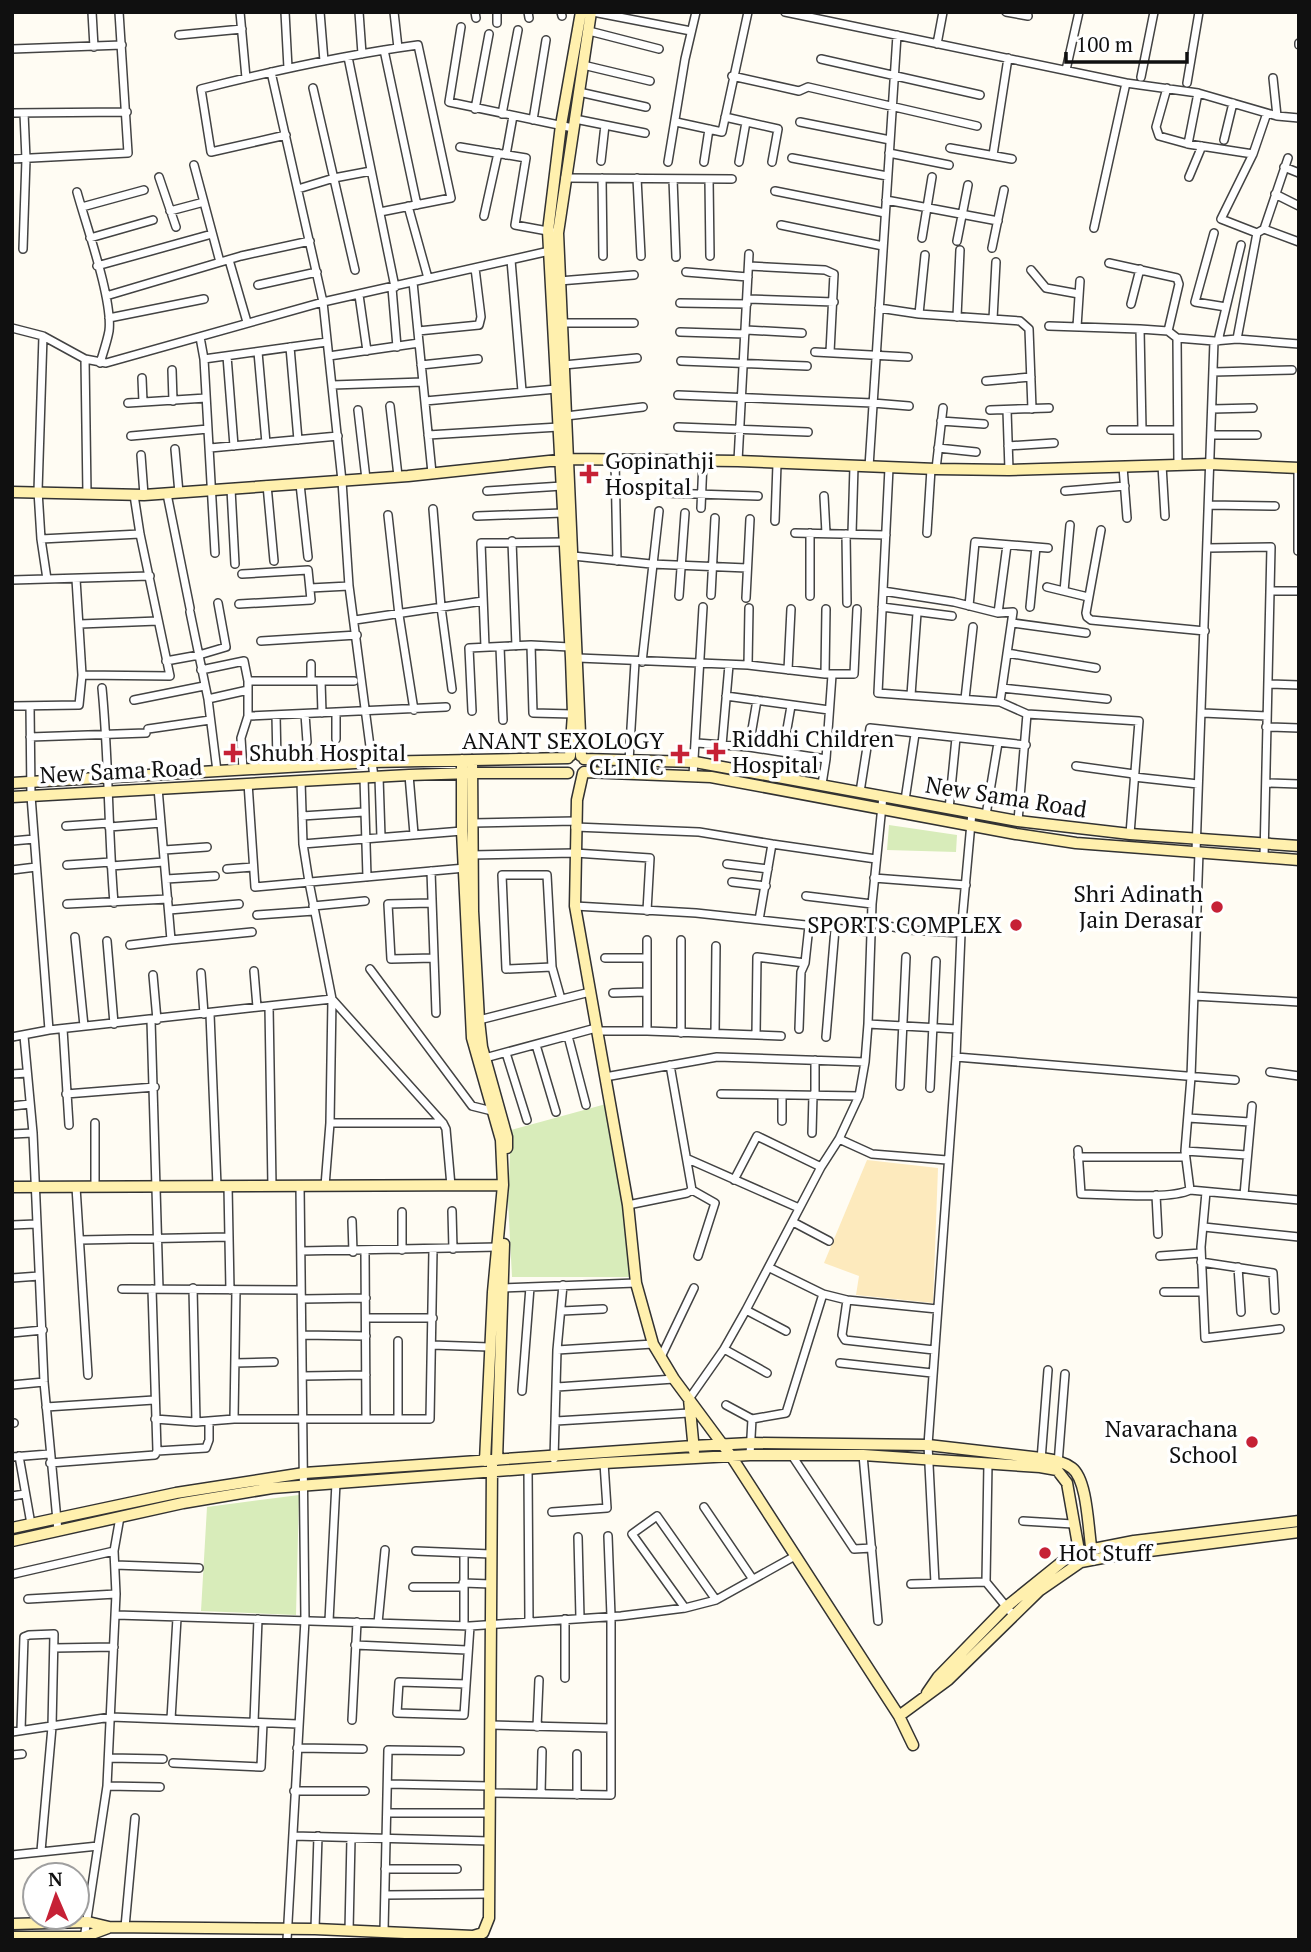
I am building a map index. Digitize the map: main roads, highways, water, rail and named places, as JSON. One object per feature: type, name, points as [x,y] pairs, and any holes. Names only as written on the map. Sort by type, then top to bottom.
[{"type":"place","name":"Gopinathji Hospital","points":[[589,474]]},
{"type":"place","name":"Riddhi Children Hospital","points":[[716,752]]},
{"type":"place","name":"Shubh Hospital","points":[[233,753]]},
{"type":"place","name":"ANANT SEXOLOGY CLINIC","points":[[680,754]]},
{"type":"place","name":"Shri Adinath Jain Derasar","points":[[1217,907]]},
{"type":"place","name":"SPORTS COMPLEX","points":[[1016,925]]},
{"type":"place","name":"Navarachana School","points":[[1252,1442]]},
{"type":"place","name":"Hot Stuff","points":[[1045,1553]]}]
